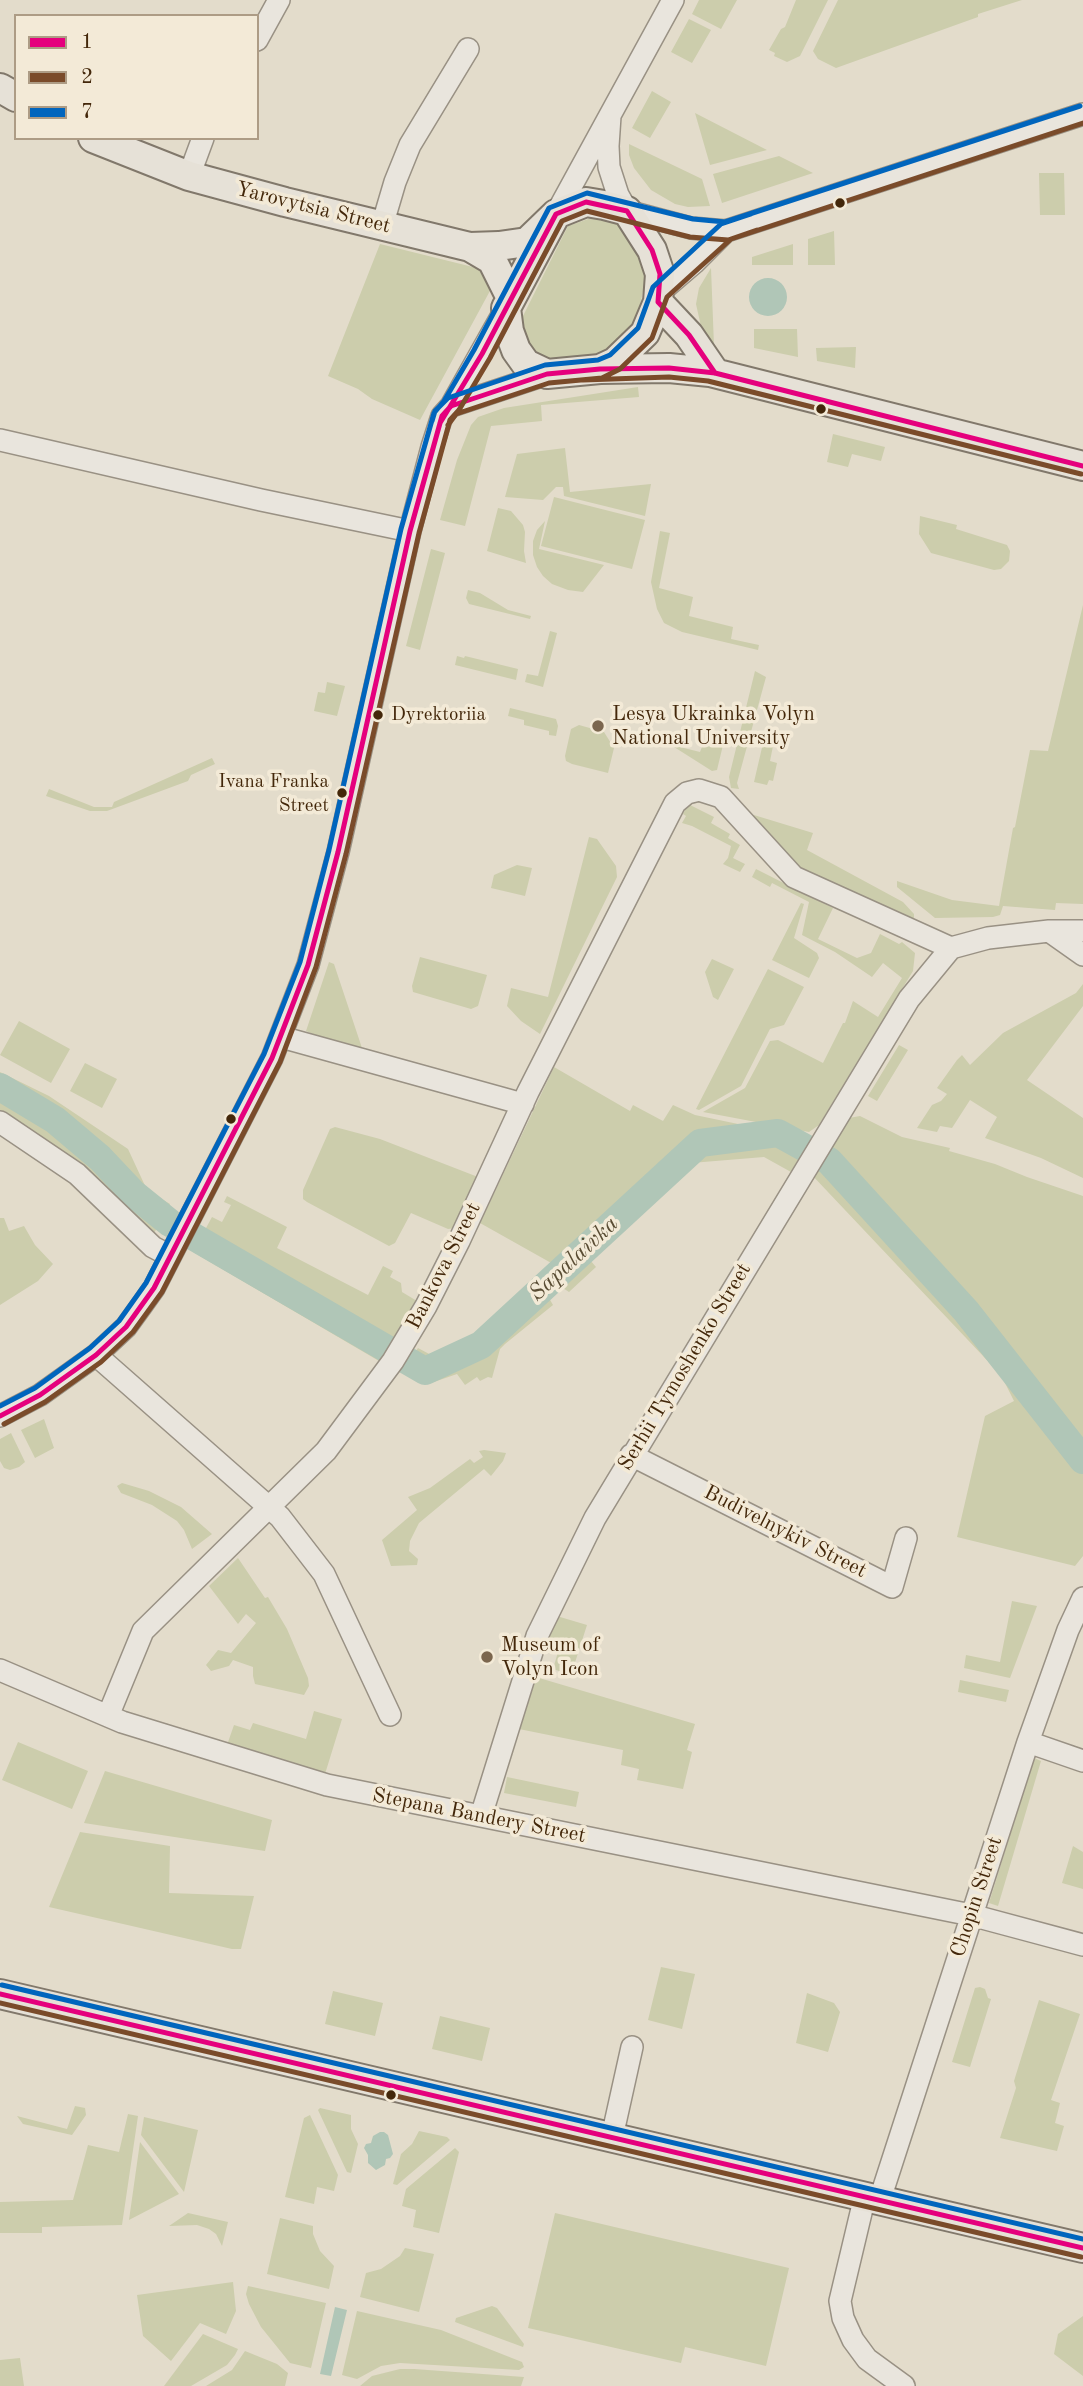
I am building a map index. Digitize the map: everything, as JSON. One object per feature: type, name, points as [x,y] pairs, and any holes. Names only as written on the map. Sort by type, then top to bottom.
[{"type":"main road","name":"Yarovytsia Street","points":[[98,140],[189,176],[470,247],[492,260],[509,303]]},
{"type":"main road","points":[[470,247],[527,242],[556,214],[586,202],[627,211],[652,250],[660,274],[658,298],[645,333],[615,362],[600,369]]},
{"type":"main road","points":[[556,214],[509,303],[509,331],[516,350],[526,364],[547,374],[600,369],[669,368],[715,373],[1083,466]]},
{"type":"main road","points":[[658,298],[689,335],[715,373]]},
{"type":"main road","points":[[0,1994],[1083,2248]]},
{"type":"street","points":[[259,36],[279,0]]},
{"type":"street","points":[[556,214],[673,0]]},
{"type":"street","points":[[382,226],[410,145],[468,49]]},
{"type":"street","points":[[610,116],[609,167],[618,195],[627,211],[691,228],[726,232],[1083,114]]},
{"type":"street","points":[[189,176],[203,140]]},
{"type":"street","points":[[658,298],[726,232]]},
{"type":"street","points":[[0,1416],[40,1395],[96,1356],[126,1327],[142,1305],[173,1250],[281,1037],[308,965],[335,864],[410,531],[432,447],[442,416],[452,406],[509,303]]},
{"type":"street","points":[[452,406],[547,374]]},
{"type":"street","points":[[0,440],[410,531]]},
{"type":"street","name":"Bankova Street","points":[[108,1716],[143,1631],[326,1451],[396,1356],[426,1306],[459,1241],[523,1104],[675,803],[687,793],[699,790],[721,797],[794,877],[951,948]]},
{"type":"street","points":[[1049,931],[1083,956]]},
{"type":"street","points":[[951,948],[988,938],[1049,931],[1083,931]]},
{"type":"street","name":"Serhii Tymoshenko Street","points":[[481,1816],[537,1636],[594,1518],[909,999],[951,948]]},
{"type":"street","points":[[281,1037],[523,1104]]},
{"type":"street","points":[[0,1122],[77,1174],[153,1247],[173,1250]]},
{"type":"street","points":[[96,1356],[280,1517],[324,1574],[390,1715]]},
{"type":"street","name":"Budivelnykiv Street","points":[[631,1455],[892,1587],[906,1538]]},
{"type":"street","name":"Chopin Street","points":[[904,2386],[860,2352],[844,2318],[840,2301],[872,2197],[971,1915],[1028,1742],[1068,1630],[1083,1598]]},
{"type":"street","name":"Stepana Bandery Street","points":[[0,1670],[108,1716],[186,1743],[327,1785],[971,1915],[1083,1945]]},
{"type":"street","points":[[1028,1742],[1083,1761]]},
{"type":"street","points":[[612,2137],[632,2047]]},
{"type":"shaded area","points":[[699,0],[737,0],[721,29],[692,14]]},
{"type":"shaded area","points":[[796,0],[828,0],[800,56],[787,62],[774,56],[775,53],[769,50],[781,29],[785,27]]},
{"type":"shaded area","points":[[838,0],[1022,0],[836,68],[818,59],[813,51]]},
{"type":"shaded area","points":[[689,19],[711,30],[692,63],[671,52]]},
{"type":"shaded area","points":[[652,91],[671,102],[650,138],[632,128]]},
{"type":"shaded area","points":[[695,113],[767,150],[710,165]]},
{"type":"shaded area","points":[[629,144],[702,179],[710,206],[688,207],[675,204],[651,190],[634,168],[629,155]]},
{"type":"shaded area","points":[[779,156],[813,173],[722,203],[713,174]]},
{"type":"shaded area","points":[[1039,173],[1064,173],[1065,215],[1040,215]]},
{"type":"shaded area","points":[[594,217],[619,224],[633,239],[643,262],[645,282],[638,315],[630,330],[612,349],[577,366],[532,357],[518,326],[568,226]]},
{"type":"shaded area","points":[[834,231],[835,265],[808,265],[808,239]]},
{"type":"shaded area","points":[[380,244],[481,269],[491,289],[420,420],[328,376]]},
{"type":"shaded area","points":[[793,244],[793,265],[752,265],[752,257]]},
{"type":"shaded area","points":[[711,268],[714,346],[702,331],[696,304],[699,288]]},
{"type":"shaded area","points":[[768,278],[782,283],[787,297],[782,311],[768,316],[754,311],[749,297],[754,283]]},
{"type":"shaded area","points":[[754,329],[797,329],[798,357],[754,348]]},
{"type":"shaded area","points":[[856,347],[855,368],[817,361],[816,348]]},
{"type":"shaded area","points":[[638,387],[639,397],[541,405],[542,421],[491,426],[465,526],[440,520],[457,460],[471,425],[478,417],[504,408]]},
{"type":"shaded area","points":[[833,434],[885,447],[881,461],[852,454],[848,467],[827,462]]},
{"type":"shaded area","points":[[565,448],[570,492],[651,484],[645,516],[564,496],[563,487],[556,487],[543,500],[505,497],[517,454]]},
{"type":"shaded area","points":[[554,497],[645,520],[632,569],[541,546]]},
{"type":"shaded area","points":[[498,508],[511,511],[523,525],[526,563],[487,551]]},
{"type":"shaded area","points":[[920,516],[957,525],[956,529],[1007,545],[1010,551],[1009,561],[1001,569],[994,570],[931,553],[919,534]]},
{"type":"shaded area","points":[[545,521],[539,549],[604,565],[583,592],[552,584],[537,567],[533,555],[533,541],[537,530]]},
{"type":"shaded area","points":[[660,531],[670,533],[659,588],[693,597],[689,616],[733,627],[731,639],[759,645],[758,650],[682,632],[664,623],[657,609],[651,582]]},
{"type":"shaded area","points":[[431,549],[445,553],[420,650],[406,646]]},
{"type":"shaded area","points":[[468,590],[480,593],[508,610],[531,616],[530,619],[469,604],[466,598]]},
{"type":"shaded area","points":[[1083,605],[1083,904],[1056,903],[1055,910],[1003,906],[1000,915],[993,917],[935,918],[897,887],[897,881],[952,900],[999,906],[1030,750],[1048,751]]},
{"type":"shaded area","points":[[550,631],[557,633],[543,687],[525,682],[527,674],[538,676]]},
{"type":"shaded area","points":[[457,656],[518,669],[516,680],[455,665]]},
{"type":"shaded area","points":[[755,671],[766,677],[737,783],[739,789],[731,788],[729,777]]},
{"type":"shaded area","points":[[327,682],[345,686],[337,716],[314,711],[318,692],[325,693]]},
{"type":"shaded area","points":[[510,708],[556,719],[556,736],[549,735],[549,731],[524,725],[524,720],[508,716]]},
{"type":"shaded area","points":[[579,725],[604,732],[614,748],[608,773],[566,761],[571,729]]},
{"type":"shaded area","points":[[652,733],[671,738],[672,745],[700,752],[705,739],[723,745],[717,770],[712,771]]},
{"type":"shaded area","points":[[764,739],[774,741],[770,761],[777,763],[773,781],[769,780],[767,785],[754,782]]},
{"type":"shaded area","points":[[212,758],[215,764],[191,775],[188,781],[107,811],[90,811],[46,796],[49,789],[94,807],[112,807],[114,802]]},
{"type":"shaded area","points":[[688,804],[714,817],[711,823],[730,834],[728,838],[740,845],[733,858],[745,864],[740,872],[723,864],[728,858],[731,846],[682,823]]},
{"type":"shaded area","points":[[744,812],[813,833],[807,850],[903,902],[914,914],[914,918],[912,920],[805,872],[783,857]]},
{"type":"shaded area","points":[[589,837],[597,839],[616,866],[617,877],[540,1034],[521,1021],[507,1006],[511,988],[548,997]]},
{"type":"shaded area","points":[[517,865],[532,868],[525,896],[491,888],[494,875]]},
{"type":"shaded area","points":[[756,869],[833,908],[818,939],[857,958],[871,953],[880,934],[899,944],[902,942],[915,953],[913,971],[819,1125],[809,1132],[703,1112],[745,1088],[770,1041],[778,1040],[823,1063],[845,1023],[853,1001],[878,1017],[902,978],[883,963],[872,977],[835,952],[802,935],[809,902],[772,883],[770,887],[752,877]]},
{"type":"shaded area","points":[[801,903],[804,904],[794,938],[817,953],[819,958],[809,978],[772,960]]},
{"type":"shaded area","points":[[420,957],[487,975],[478,1006],[471,1009],[413,992],[412,986]]},
{"type":"shaded area","points":[[712,959],[734,969],[718,1000],[713,997],[705,972]]},
{"type":"shaded area","points":[[329,962],[334,964],[362,1048],[306,1031]]},
{"type":"shaded area","points":[[768,969],[804,987],[784,1025],[770,1029],[741,1086],[699,1110],[696,1109]]},
{"type":"shaded area","points":[[1083,984],[1083,1006],[1027,1080],[1083,1118],[1083,1178],[1041,1158],[985,1138],[997,1117],[970,1100],[952,1128],[940,1126],[937,1132],[917,1128],[932,1105],[947,1094],[937,1088],[962,1055],[970,1065],[1003,1033],[1076,993]]},
{"type":"shaded area","points":[[19,1021],[70,1049],[51,1083],[0,1055]]},
{"type":"shaded area","points":[[899,1045],[908,1050],[877,1101],[868,1096]]},
{"type":"shaded area","points":[[85,1063],[117,1079],[102,1108],[70,1091]]},
{"type":"shaded area","points":[[554,1067],[630,1111],[633,1105],[663,1121],[673,1105],[695,1115],[810,1139],[791,1172],[764,1157],[691,1163],[653,1189],[585,1254],[596,1267],[569,1292],[560,1286],[549,1298],[553,1305],[500,1349],[492,1378],[480,1381],[477,1377],[465,1385],[457,1374],[428,1384],[402,1370],[418,1348],[433,1356],[465,1345],[531,1289],[553,1264],[480,1223]]},
{"type":"shaded area","points":[[0,1072],[49,1096],[128,1149],[147,1190],[170,1204],[152,1237],[72,1159],[0,1110]]},
{"type":"shaded area","points":[[860,1116],[902,1137],[950,1148],[949,1151],[995,1164],[1083,1196],[1083,1556],[1075,1566],[957,1537],[985,1416],[1014,1401],[1001,1375],[810,1173],[828,1150],[836,1150],[830,1147],[849,1118]]},
{"type":"shaded area","points":[[335,1127],[380,1139],[478,1177],[455,1228],[448,1229],[411,1213],[395,1243],[389,1246],[303,1199],[303,1190],[330,1129]]},
{"type":"shaded area","points":[[227,1196],[287,1227],[277,1248],[368,1295],[383,1266],[393,1271],[390,1277],[401,1283],[402,1292],[417,1301],[379,1361],[193,1252],[212,1217],[222,1222],[231,1205],[224,1202]]},
{"type":"shaded area","points":[[0,1218],[4,1218],[9,1231],[24,1226],[35,1245],[53,1264],[38,1281],[0,1305]]},
{"type":"shaded area","points":[[44,1419],[54,1448],[35,1458],[21,1430]]},
{"type":"shaded area","points":[[11,1433],[25,1462],[10,1470],[4,1468],[0,1461],[0,1439]]},
{"type":"shaded area","points":[[479,1451],[506,1453],[491,1476],[484,1469],[419,1523],[410,1541],[409,1551],[418,1559],[417,1565],[391,1566],[382,1540],[417,1510],[408,1497],[430,1488],[470,1459],[474,1463],[483,1457]]},
{"type":"shaded area","points":[[122,1483],[149,1491],[181,1507],[212,1534],[192,1549],[177,1521],[152,1505],[121,1493],[117,1486]]},
{"type":"shaded area","points":[[238,1558],[265,1598],[268,1597],[287,1629],[308,1678],[309,1686],[304,1695],[255,1684],[253,1667],[233,1660],[229,1666],[211,1671],[206,1665],[218,1650],[231,1653],[256,1623],[246,1614],[238,1624],[209,1586]]},
{"type":"shaded area","points":[[1012,1601],[1037,1606],[1010,1678],[964,1668],[966,1655],[1000,1662]]},
{"type":"shaded area","points":[[550,1614],[587,1625],[571,1675],[553,1669],[558,1652],[538,1645]]},
{"type":"shaded area","points":[[529,1675],[695,1724],[687,1750],[692,1752],[683,1789],[637,1780],[639,1769],[621,1765],[623,1750],[514,1728]]},
{"type":"shaded area","points":[[960,1680],[1009,1690],[1006,1702],[958,1692]]},
{"type":"shaded area","points":[[314,1711],[342,1719],[325,1774],[227,1745],[234,1725],[250,1730],[253,1723],[306,1739]]},
{"type":"shaded area","points":[[18,1742],[88,1771],[72,1809],[2,1780]]},
{"type":"shaded area","points":[[1034,1758],[1041,1761],[998,1906],[989,1903]]},
{"type":"shaded area","points":[[105,1771],[272,1820],[265,1851],[84,1823]]},
{"type":"shaded area","points":[[507,1777],[579,1792],[576,1807],[504,1793]]},
{"type":"shaded area","points":[[80,1832],[170,1846],[169,1893],[254,1896],[241,1949],[49,1907]]},
{"type":"shaded area","points":[[1073,1846],[1083,1852],[1083,1889],[1062,1883]]},
{"type":"shaded area","points":[[661,1967],[695,1974],[682,2029],[648,2020]]},
{"type":"shaded area","points":[[975,1988],[985,1989],[991,1999],[970,2067],[952,2062]]},
{"type":"shaded area","points":[[333,1991],[383,2003],[375,2036],[325,2024]]},
{"type":"shaded area","points":[[807,1993],[834,2003],[840,2012],[828,2052],[796,2043]]},
{"type":"shaded area","points":[[1039,2000],[1080,2014],[1051,2100],[1060,2103],[1055,2123],[1064,2126],[1057,2151],[1000,2138]]},
{"type":"shaded area","points":[[440,2016],[490,2028],[482,2061],[432,2049]]},
{"type":"shaded area","points":[[75,2106],[85,2108],[86,2115],[72,2135],[23,2124],[17,2116],[67,2129]]},
{"type":"shaded area","points":[[320,2108],[351,2115],[351,2129],[358,2144],[351,2173],[347,2172],[318,2110]]},
{"type":"shaded area","points":[[128,2114],[138,2116],[122,2225],[42,2227],[42,2233],[0,2233],[0,2202],[73,2200],[88,2145],[119,2152]]},
{"type":"shaded area","points":[[310,2115],[338,2175],[334,2191],[317,2187],[314,2204],[285,2197],[304,2118]]},
{"type":"shaded area","points":[[144,2117],[198,2130],[184,2192],[141,2135]]},
{"type":"shaded area","points":[[419,2131],[450,2140],[397,2185],[393,2184],[401,2154],[412,2144]]},
{"type":"shaded area","points":[[380,2132],[388,2135],[393,2154],[386,2159],[385,2165],[376,2170],[368,2163],[364,2148],[371,2143],[373,2136]]},
{"type":"shaded area","points":[[140,2142],[179,2194],[129,2220]]},
{"type":"shaded area","points":[[455,2148],[459,2152],[439,2233],[413,2227],[416,2210],[402,2206],[406,2189]]},
{"type":"shaded area","points":[[188,2213],[228,2222],[222,2246],[216,2234],[209,2229],[197,2225],[169,2226]]},
{"type":"shaded area","points":[[555,2213],[789,2268],[766,2366],[685,2347],[681,2363],[528,2328]]},
{"type":"shaded area","points":[[280,2218],[313,2226],[313,2234],[320,2251],[334,2266],[329,2289],[267,2274]]},
{"type":"shaded area","points":[[405,2248],[434,2254],[419,2312],[360,2297],[366,2273],[381,2269],[400,2256]]},
{"type":"shaded area","points":[[233,2282],[236,2311],[226,2334],[200,2323],[171,2361],[143,2336],[137,2295]]},
{"type":"shaded area","points":[[248,2286],[326,2303],[311,2368],[290,2363],[261,2327],[249,2304],[246,2294]]},
{"type":"shaded area","points":[[492,2306],[497,2308],[524,2344],[523,2347],[455,2322],[456,2318]]},
{"type":"shaded area","points":[[335,2307],[347,2310],[331,2376],[320,2374]]},
{"type":"shaded area","points":[[357,2311],[441,2330],[522,2362],[524,2367],[519,2370],[400,2363],[381,2366],[357,2379],[342,2375]]},
{"type":"shaded area","points":[[1083,2316],[1083,2376],[1054,2354],[1058,2334]]},
{"type":"shaded area","points":[[203,2334],[238,2349],[235,2355],[227,2365],[191,2386],[164,2386]]},
{"type":"shaded area","points":[[245,2351],[277,2364],[288,2373],[285,2386],[206,2386],[232,2370]]},
{"type":"shaded area","points":[[20,2358],[24,2386],[0,2386],[0,2360]]},
{"type":"shaded area","points":[[400,2369],[524,2377],[521,2386],[360,2386],[372,2376]]},
{"type":"waterway","name":"Sapalaivka","points":[[0,1087],[55,1120],[100,1158],[134,1194],[170,1223],[425,1371],[481,1345],[700,1143],[778,1133],[829,1161],[966,1311],[1083,1460]]},
{"type":"transit line","name":"7","points":[[0,1406],[35,1388],[90,1348],[119,1321],[146,1283],[264,1054],[300,962],[329,850],[401,529],[434,413],[474,350],[549,208],[587,193],[693,219],[725,222],[1080,106]]},
{"type":"transit line","name":"2","points":[[4,1424],[45,1402],[101,1362],[133,1332],[162,1292],[280,1062],[316,967],[346,854],[419,533],[450,420],[459,410],[490,358],[562,221],[587,211],[690,237],[728,240],[1083,123]]},
{"type":"transit line","name":"1","points":[[440,423],[482,354],[556,214],[586,202],[627,211],[652,250],[660,274],[658,302],[689,335],[715,373]]},
{"type":"transit line","name":"7","points":[[432,421],[435,411],[448,398],[545,365],[598,360],[610,355],[638,328],[653,287],[721,224],[751,214]]},
{"type":"transit line","name":"2","points":[[448,425],[456,414],[549,383],[602,378],[620,369],[652,338],[667,297],[731,239],[757,230]]},
{"type":"transit line","name":"1","points":[[0,1416],[40,1395],[96,1355],[126,1327],[154,1288],[272,1058],[308,965],[338,852],[410,531],[442,416],[451,406],[547,374],[600,369],[669,368],[715,373],[1083,466]]},
{"type":"transit line","name":"2","points":[[583,380],[669,377],[708,381],[1081,474]]},
{"type":"transit line","name":"7","points":[[2,1985],[1083,2239]]},
{"type":"transit line","name":"1","points":[[0,1994],[1083,2248]]},
{"type":"transit line","name":"2","points":[[0,2003],[1081,2257]]},
{"type":"place","name":"Dyrektoriia","points":[[378,715]]},
{"type":"place","name":"Lesya Ukrainka Volyn National University","points":[[598,726]]},
{"type":"place","name":"Ivana Franka Street","points":[[342,793]]},
{"type":"place","name":"Museum of Volyn Icon","points":[[487,1657]]}]
